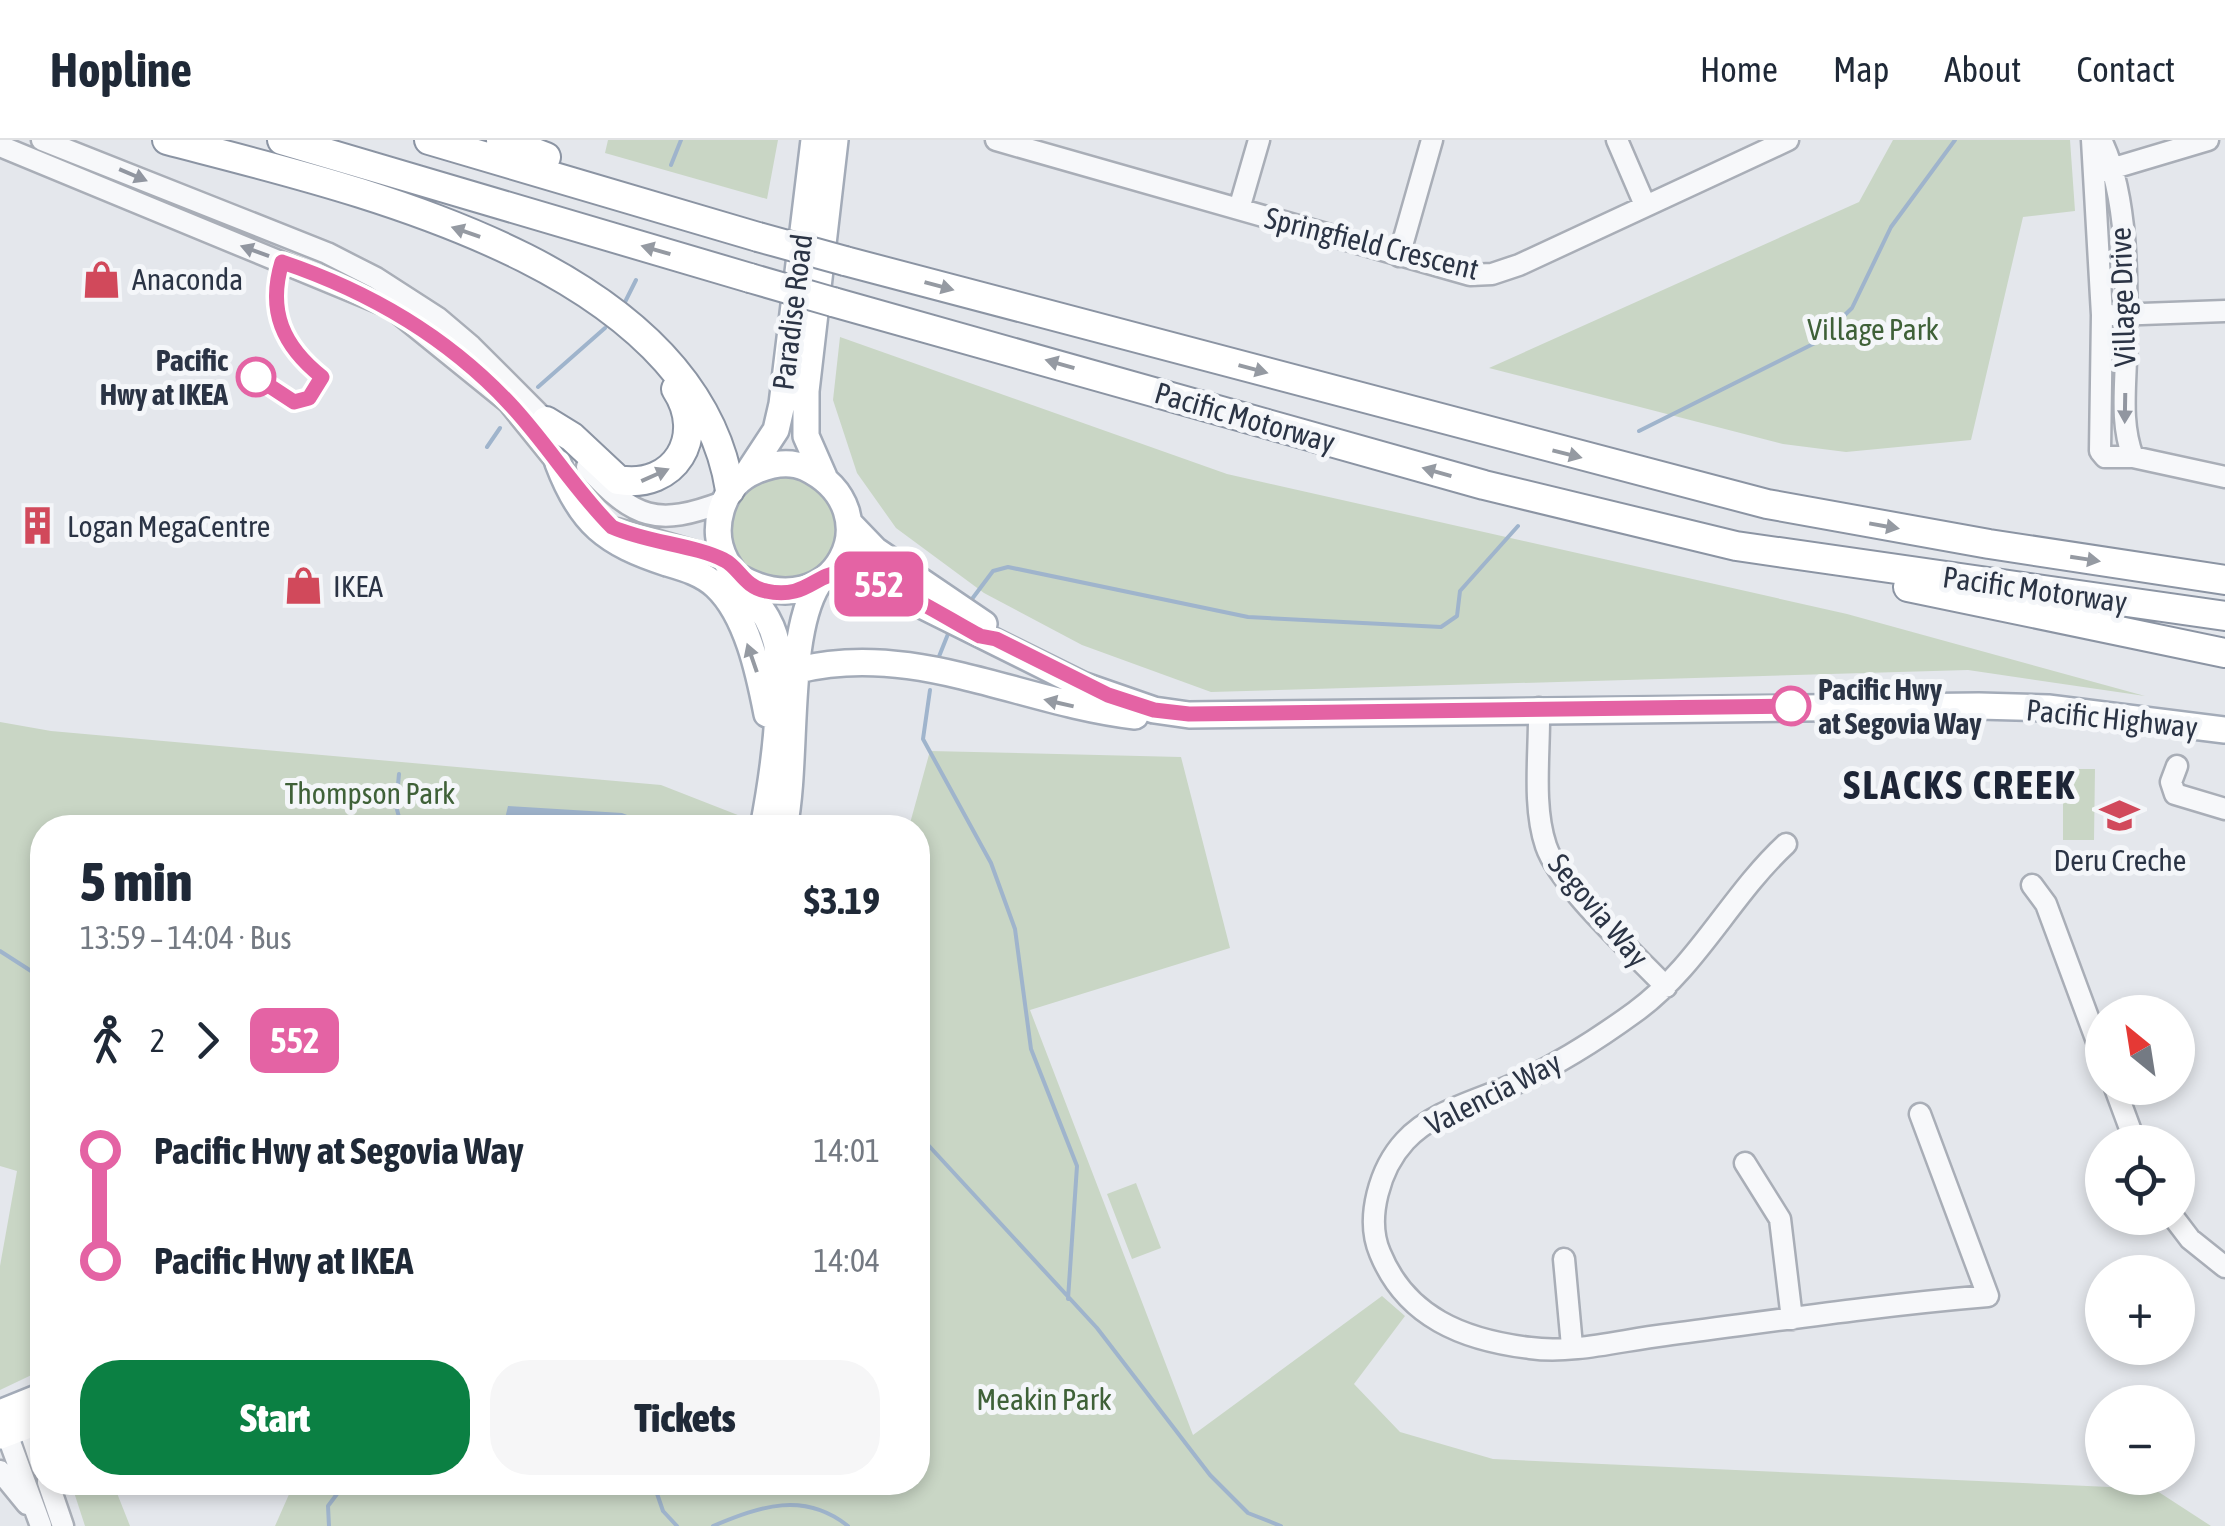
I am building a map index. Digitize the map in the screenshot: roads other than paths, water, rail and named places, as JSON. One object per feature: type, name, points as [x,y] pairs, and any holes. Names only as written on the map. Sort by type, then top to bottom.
[{"type":"highway","points":[[168,140],[298,174],[492,240],[555,272],[625,320],[675,368],[720,442],[733,489]]},
{"type":"highway","name":"Pacific Motorway","points":[[282,140],[832,302],[1484,485],[1736,546],[2225,616]]},
{"type":"highway","name":"Pacific Motorway","points":[[429,140],[845,261],[1766,504],[1988,544],[2219,578]]},
{"type":"highway","points":[[500,140],[758,237]]},
{"type":"highway","points":[[546,421],[572,436],[618,480],[635,483],[662,474],[683,456],[690,434],[682,400],[656,352]]},
{"type":"highway","points":[[1736,546],[2020,613],[2225,653]]},
{"type":"main road","name":"Paradise Road","points":[[733,489],[762,457],[776,430],[814,140]]},
{"type":"main road","name":"Paradise Road","points":[[824,477],[806,436],[806,391],[835,140]]},
{"type":"main road","points":[[558,464],[572,498],[604,536],[636,553],[697,573],[728,600],[752,656],[774,753]]},
{"type":"main road","points":[[765,815],[774,753],[778,676],[774,633],[762,605],[732,569],[718,531],[733,489],[772,464],[799,464],[824,477],[837,490],[849,523],[848,542],[802,615],[794,752],[786,815]]},
{"type":"main road","name":"Pacific Highway","points":[[849,523],[875,550],[988,627],[996,639]]},
{"type":"main road","points":[[732,569],[764,591],[792,593],[824,579]]},
{"type":"main road","name":"Pacific Highway","points":[[824,579],[855,575],[980,636],[996,639],[1072,680],[1154,710],[1225,718],[1539,708],[2030,707],[2225,730]]},
{"type":"main road","points":[[798,670],[858,660],[897,662],[1091,711],[1140,716],[1154,710]]},
{"type":"street","points":[[42,140],[327,254],[376,278],[438,318],[546,421],[614,497],[640,513],[666,518],[733,489]]},
{"type":"street","name":"Springfield Crescent","points":[[996,140],[1470,275],[1492,274],[1788,140]]},
{"type":"street","points":[[1239,209],[1259,140]]},
{"type":"street","points":[[1399,256],[1432,140]]},
{"type":"street","points":[[1617,140],[1645,205]]},
{"type":"street","name":"Village Drive","points":[[2092,140],[2102,315],[2100,448],[2105,457],[2133,457],[2124,428],[2126,316],[2116,171],[2100,140]]},
{"type":"street","points":[[2092,171],[2116,171],[2208,140]]},
{"type":"street","points":[[0,146],[392,308],[508,402],[612,527],[732,569]]},
{"type":"street","points":[[2102,315],[2225,310]]},
{"type":"street","points":[[2133,457],[2225,477]]},
{"type":"street","name":"Segovia Way","points":[[1539,708],[1540,820],[1546,846],[1558,870],[1666,987]]},
{"type":"street","points":[[2177,766],[2171,782],[2175,794],[2225,809]]},
{"type":"street","name":"Valencia Way","points":[[1786,844],[1755,872],[1694,959],[1635,1012],[1543,1070],[1424,1125],[1391,1161],[1378,1190],[1376,1243],[1397,1291],[1426,1316],[1532,1349],[1988,1296],[1920,1114]]},
{"type":"street","points":[[2032,885],[2046,904],[2085,1009]]},
{"type":"street","points":[[1745,1162],[1780,1219],[1792,1319]]},
{"type":"street","points":[[2187,1235],[2225,1268]]},
{"type":"street","points":[[1564,1258],[1572,1346]]},
{"type":"street","points":[[14,1423],[30,1448]]},
{"type":"street","points":[[14,1423],[30,1483]]},
{"type":"street","points":[[0,1470],[40,1521]]},
{"type":"street","points":[[33,1495],[40,1521]]},
{"type":"street","points":[[52,1495],[63,1526]]},
{"type":"water","points":[[508,806],[627,815],[506,815]]},
{"type":"waterway","points":[[671,165],[681,140]]},
{"type":"waterway","points":[[1639,431],[1817,342],[1852,308],[1891,227],[1955,140]]},
{"type":"waterway","points":[[623,306],[636,280]]},
{"type":"waterway","points":[[538,387],[605,328]]},
{"type":"waterway","points":[[487,447],[500,428]]},
{"type":"waterway","points":[[972,599],[993,571],[1008,567],[1248,617],[1441,627],[1457,616],[1460,591],[1518,526]]},
{"type":"waterway","points":[[938,659],[948,634]]},
{"type":"waterway","points":[[930,690],[923,739],[991,863],[1015,929],[1031,1049],[1077,1166],[1068,1299]]},
{"type":"waterway","points":[[398,815],[399,774]]},
{"type":"waterway","name":"SLACKS CREEK","points":[[0,951],[30,970]]},
{"type":"waterway","points":[[930,1147],[1097,1328],[1210,1475],[1248,1513],[1281,1526]]},
{"type":"waterway","points":[[329,1526],[328,1506],[336,1495]]},
{"type":"waterway","name":"SLACKS CREEK","points":[[657,1495],[663,1511],[677,1526]]},
{"type":"waterway","name":"SLACKS CREEK","points":[[713,1526],[782,1505],[815,1508],[848,1526]]},
{"type":"place","name":"Anaconda","points":[[102,279]]},
{"type":"place","name":"Pacific Hwy at IKEA","points":[[256,377]]},
{"type":"place","name":"Logan MegaCentre","points":[[37,526]]},
{"type":"place","name":"IKEA","points":[[303,586]]},
{"type":"place","name":"Pacific Hwy at Segovia Way","points":[[1791,706]]},
{"type":"place","name":"Deru Creche","points":[[2120,816]]},
{"type":"district","name":"SLACKS CREEK","points":[[1960,784]]},
{"type":"park label","name":"Village Park","points":[[1873,329]]},
{"type":"park label","name":"Thompson Park","points":[[370,793]]},
{"type":"park label","name":"Meakin Park","points":[[1044,1399]]}]
